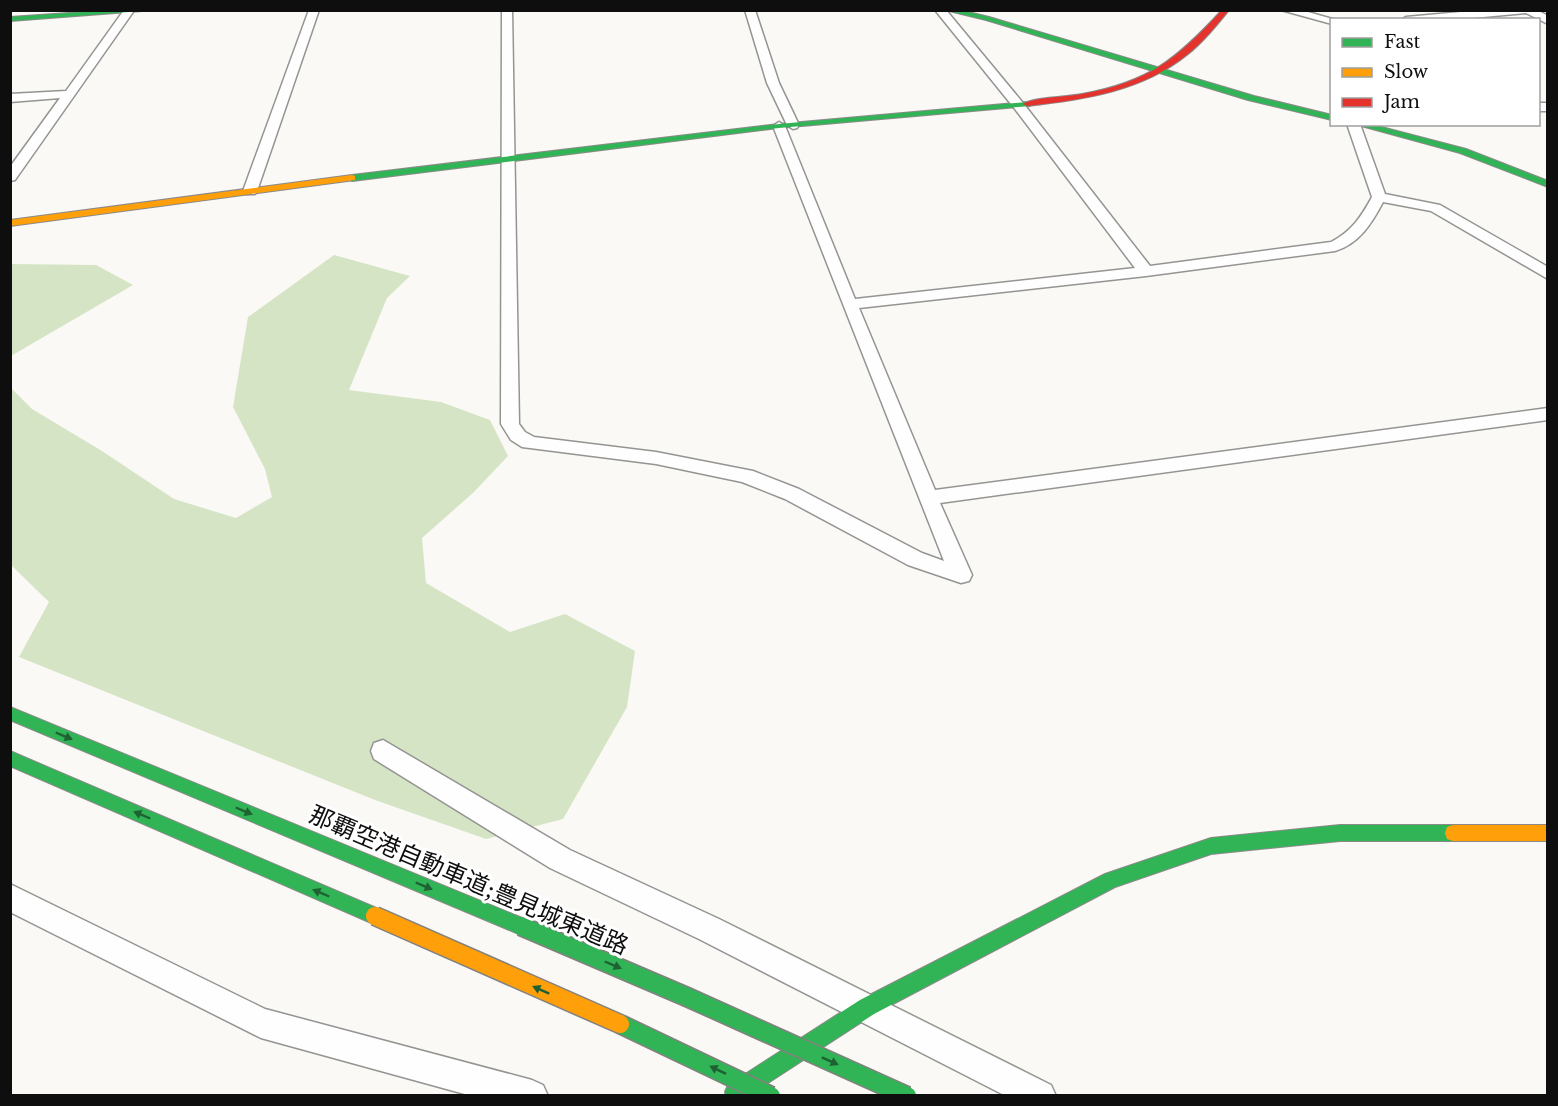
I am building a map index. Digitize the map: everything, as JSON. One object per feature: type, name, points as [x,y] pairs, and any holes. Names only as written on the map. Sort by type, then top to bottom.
[{"type":"main road","points":[[10,14],[70,10]]},
{"type":"main road","points":[[10,20],[152,10]]},
{"type":"main road","points":[[948,10],[987,18],[1251,98],[1330,118]]},
{"type":"main road","points":[[10,223],[509,157],[786,125],[1019,106],[1092,94],[1133,82],[1159,70],[1194,44],[1226,10]]},
{"type":"main road","points":[[1364,126],[1463,151],[1548,184]]},
{"type":"main road","name":"那覇空港自動車道;豊見城東道路","points":[[10,713],[521,926],[907,1095]]},
{"type":"main road","points":[[10,758],[375,916],[771,1095]]},
{"type":"main road","points":[[730,1095],[867,1007],[1111,880],[1211,846],[1340,833],[1548,833]]},
{"type":"street","points":[[250,191],[314,10]]},
{"type":"street","points":[[507,10],[510,424],[518,436],[529,443],[656,458],[746,476],[792,494],[915,559],[961,575],[850,303],[828,255],[750,10]]},
{"type":"street","points":[[940,10],[1019,106],[1146,272]]},
{"type":"street","points":[[1286,10],[1330,21]]},
{"type":"street","points":[[1430,18],[1528,10],[1548,21]]},
{"type":"street","points":[[10,177],[128,12]]},
{"type":"street","points":[[10,98],[70,94]]},
{"type":"street","points":[[850,303],[1146,272],[1335,246],[1351,239],[1361,230],[1379,197],[1357,126]]},
{"type":"street","points":[[1379,197],[1435,208],[1454,217],[1548,274]]},
{"type":"street","points":[[928,498],[1548,414]]},
{"type":"street","points":[[383,751],[560,859],[719,934],[1040,1095]]},
{"type":"street","points":[[10,897],[261,1023],[532,1095]]},
{"type":"green space","points":[[334,255],[410,276],[387,298],[349,390],[441,402],[490,420],[508,456],[474,492],[422,538],[426,583],[510,632],[565,614],[635,651],[627,707],[563,819],[486,839],[375,800],[19,657],[49,602],[11,565],[10,387],[32,409],[102,451],[174,499],[236,518],[272,497],[265,469],[233,407],[248,317]]},
{"type":"green space","points":[[11,264],[96,265],[133,285],[11,356]]},
{"type":"traffic: fast","points":[[10,19],[152,10]]},
{"type":"traffic: fast","points":[[948,10],[987,18],[1251,98],[1330,118]]},
{"type":"traffic: fast","points":[[352,178],[779,126],[1027,104]]},
{"type":"traffic: fast","points":[[1366,126],[1463,151],[1548,184]]},
{"type":"traffic: fast","points":[[10,713],[521,926]]},
{"type":"traffic: fast","points":[[10,758],[375,916]]},
{"type":"traffic: fast","points":[[735,1092],[867,1007],[1111,880],[1211,846],[1340,833],[1453,833]]},
{"type":"traffic: fast","points":[[521,926],[687,997],[907,1096]]},
{"type":"traffic: fast","points":[[620,1024],[771,1096]]},
{"type":"traffic: slow","points":[[10,223],[352,178]]},
{"type":"traffic: slow","points":[[1453,833],[1548,833]]},
{"type":"traffic: slow","points":[[375,916],[620,1024]]},
{"type":"traffic: jam","points":[[1027,104],[1086,96],[1125,86],[1161,70],[1184,54],[1226,10]]}]
